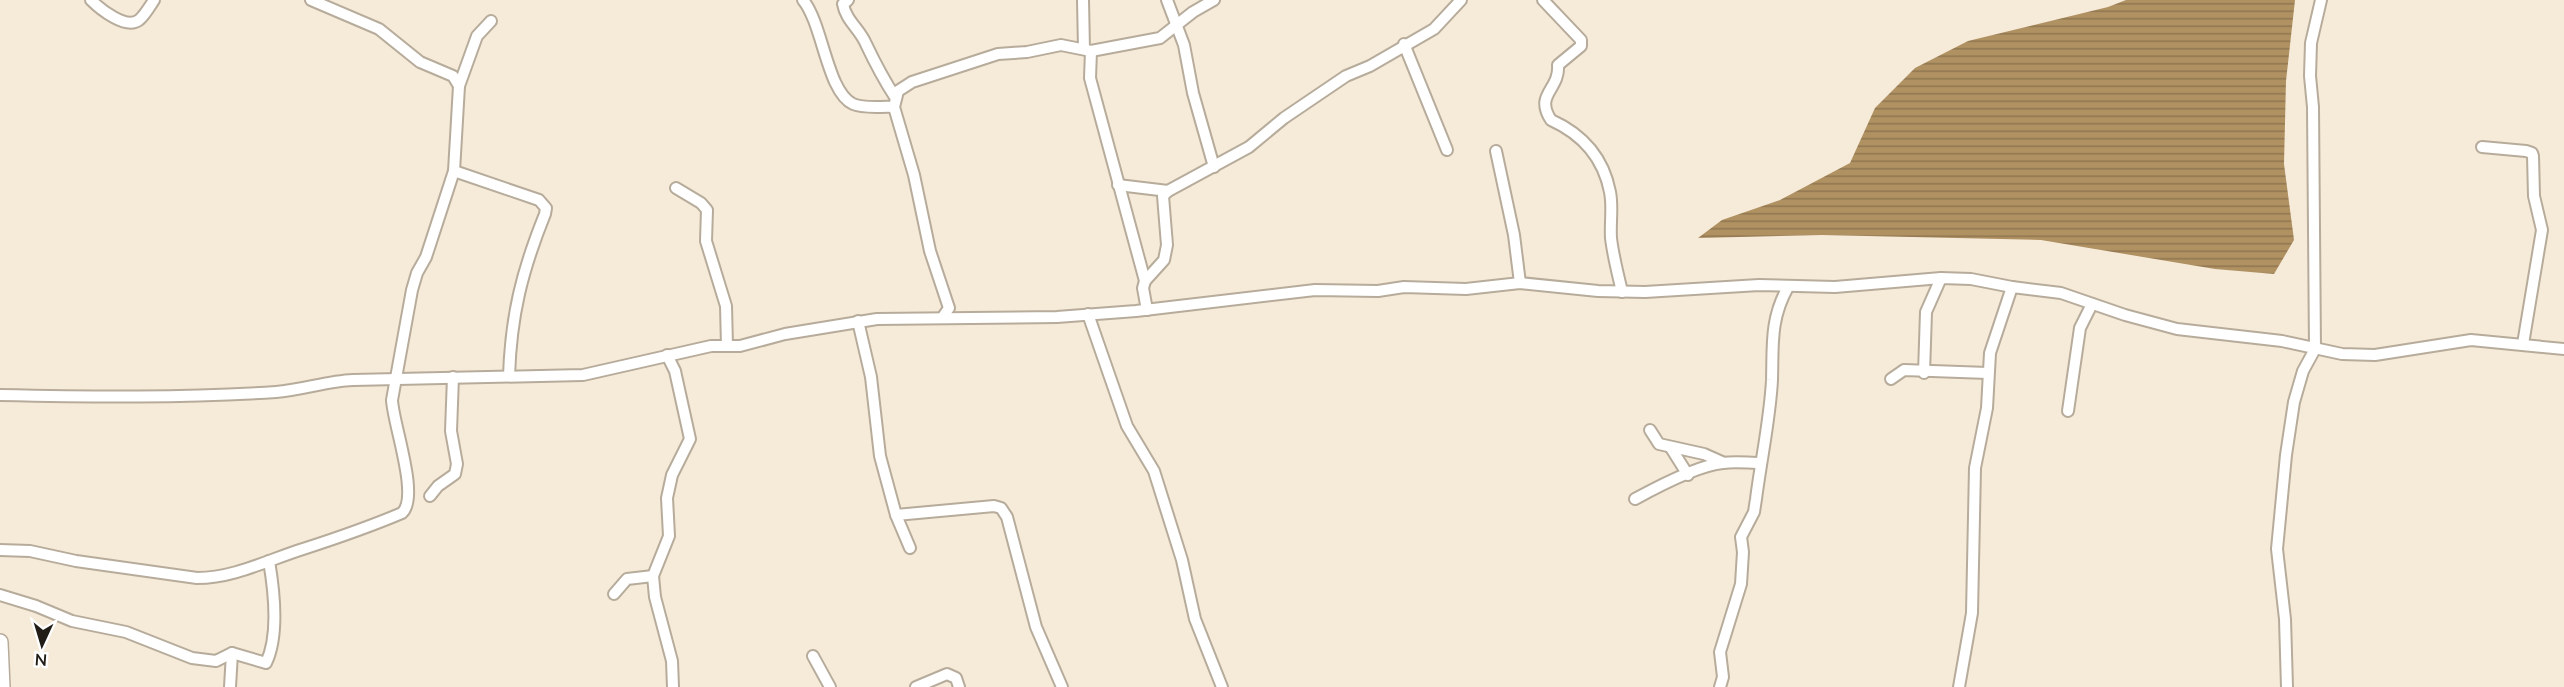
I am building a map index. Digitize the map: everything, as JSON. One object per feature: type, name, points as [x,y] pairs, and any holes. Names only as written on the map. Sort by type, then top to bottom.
[{"type":"main road","points":[[0,642],[2,687]]},
{"type":"street","points":[[91,0],[101,10],[131,23],[138,21],[154,0]]},
{"type":"street","points":[[312,0],[379,29],[420,62],[453,76],[459,86]]},
{"type":"street","points":[[803,0],[818,28],[834,80],[850,103],[857,105],[895,102]]},
{"type":"street","points":[[848,0],[843,4],[847,19],[866,43],[869,54],[895,102],[914,174],[930,251],[949,308],[942,318]]},
{"type":"street","points":[[1083,0],[1090,78],[1145,281]]},
{"type":"street","points":[[1167,0],[1184,45],[1193,93],[1214,167]]},
{"type":"street","points":[[895,102],[898,91],[912,82],[998,54],[1027,52],[1061,45],[1088,50],[1160,38],[1175,25],[1214,0]]},
{"type":"street","points":[[1147,310],[1143,288],[1145,281],[1164,260],[1167,228],[1163,196],[1168,191],[1250,147],[1284,118],[1346,76],[1370,66],[1404,44],[1434,29],[1461,0]]},
{"type":"street","points":[[1543,0],[1581,40],[1581,46],[1558,65],[1558,74],[1544,99],[1544,105],[1551,120],[1571,129],[1591,148],[1610,190],[1612,240],[1622,292]]},
{"type":"street","points":[[2287,687],[2285,619],[2277,549],[2286,455],[2294,402],[2303,371],[2315,349],[2313,106],[2310,76],[2311,43],[2320,0]]},
{"type":"street","points":[[0,550],[30,551],[76,561],[197,578],[230,575],[331,542],[380,523],[407,509],[409,502],[405,471],[392,400],[398,378],[412,290],[417,273],[426,257],[454,171],[459,86],[477,36],[491,21]]},
{"type":"street","points":[[1404,44],[1447,150]]},
{"type":"street","points":[[2482,147],[2526,151],[2532,153],[2533,156],[2534,196],[2542,230],[2523,344]]},
{"type":"street","points":[[1496,151],[1514,235],[1520,283]]},
{"type":"street","points":[[454,171],[539,200],[546,208],[526,260],[515,306],[509,376]]},
{"type":"street","points":[[1118,185],[1168,191]]},
{"type":"street","points":[[676,188],[701,203],[706,210],[708,252],[726,306],[727,346]]},
{"type":"street","points":[[0,395],[132,396],[274,392],[331,381],[583,375],[711,346],[747,345],[785,334],[858,321],[894,318],[1048,317],[1147,310],[1316,290],[1378,291],[1404,287],[1466,289],[1520,283],[1622,292],[1680,291],[1759,285],[1835,287],[1941,278],[1971,279],[2061,293],[2177,329],[2282,341],[2342,354],[2375,355],[2471,340],[2564,349]]},
{"type":"street","points":[[1924,373],[1926,312],[1941,278]]},
{"type":"street","points":[[1720,687],[1723,677],[1720,652],[1741,584],[1743,552],[1741,537],[1754,512],[1772,381],[1770,350],[1779,303],[1788,286]]},
{"type":"street","points":[[1959,687],[1972,613],[1975,468],[1987,408],[1990,353],[2012,287]]},
{"type":"street","points":[[2068,411],[2080,328],[2091,304]]},
{"type":"street","points":[[1088,314],[1127,426],[1154,471],[1182,560],[1195,619],[1222,687]]},
{"type":"street","points":[[858,321],[871,377],[880,456],[896,515],[910,548]]},
{"type":"street","points":[[667,355],[675,371],[690,439],[672,475],[667,498],[669,536],[653,576],[655,597],[672,661],[673,687]]},
{"type":"street","points":[[1891,379],[1904,370],[1924,373],[1988,373]]},
{"type":"street","points":[[430,496],[438,486],[455,474],[458,464],[451,431],[453,377]]},
{"type":"street","points":[[1650,430],[1659,444],[1704,454],[1723,463]]},
{"type":"street","points":[[1671,448],[1688,475]]},
{"type":"street","points":[[1635,500],[1656,487],[1707,466],[1723,463],[1761,462]]},
{"type":"street","points":[[896,515],[972,508],[1001,508],[1007,517],[1036,627],[1062,687]]},
{"type":"street","points":[[0,595],[72,621],[126,632],[192,658],[216,661],[232,653],[266,663],[272,651],[273,584],[269,561]]},
{"type":"street","points":[[614,594],[627,579],[653,576]]},
{"type":"street","points":[[230,687],[232,653]]},
{"type":"street","points":[[813,656],[830,687]]},
{"type":"street","points":[[916,687],[947,674],[956,678],[958,687]]},
{"type":"shaded area","points":[[2126,0],[2295,0],[2286,81],[2284,164],[2294,240],[2274,274],[2215,269],[2041,240],[1822,235],[1698,238],[1722,220],[1780,200],[1850,163],[1875,108],[1915,68],[1968,41],[2108,7]]}]
